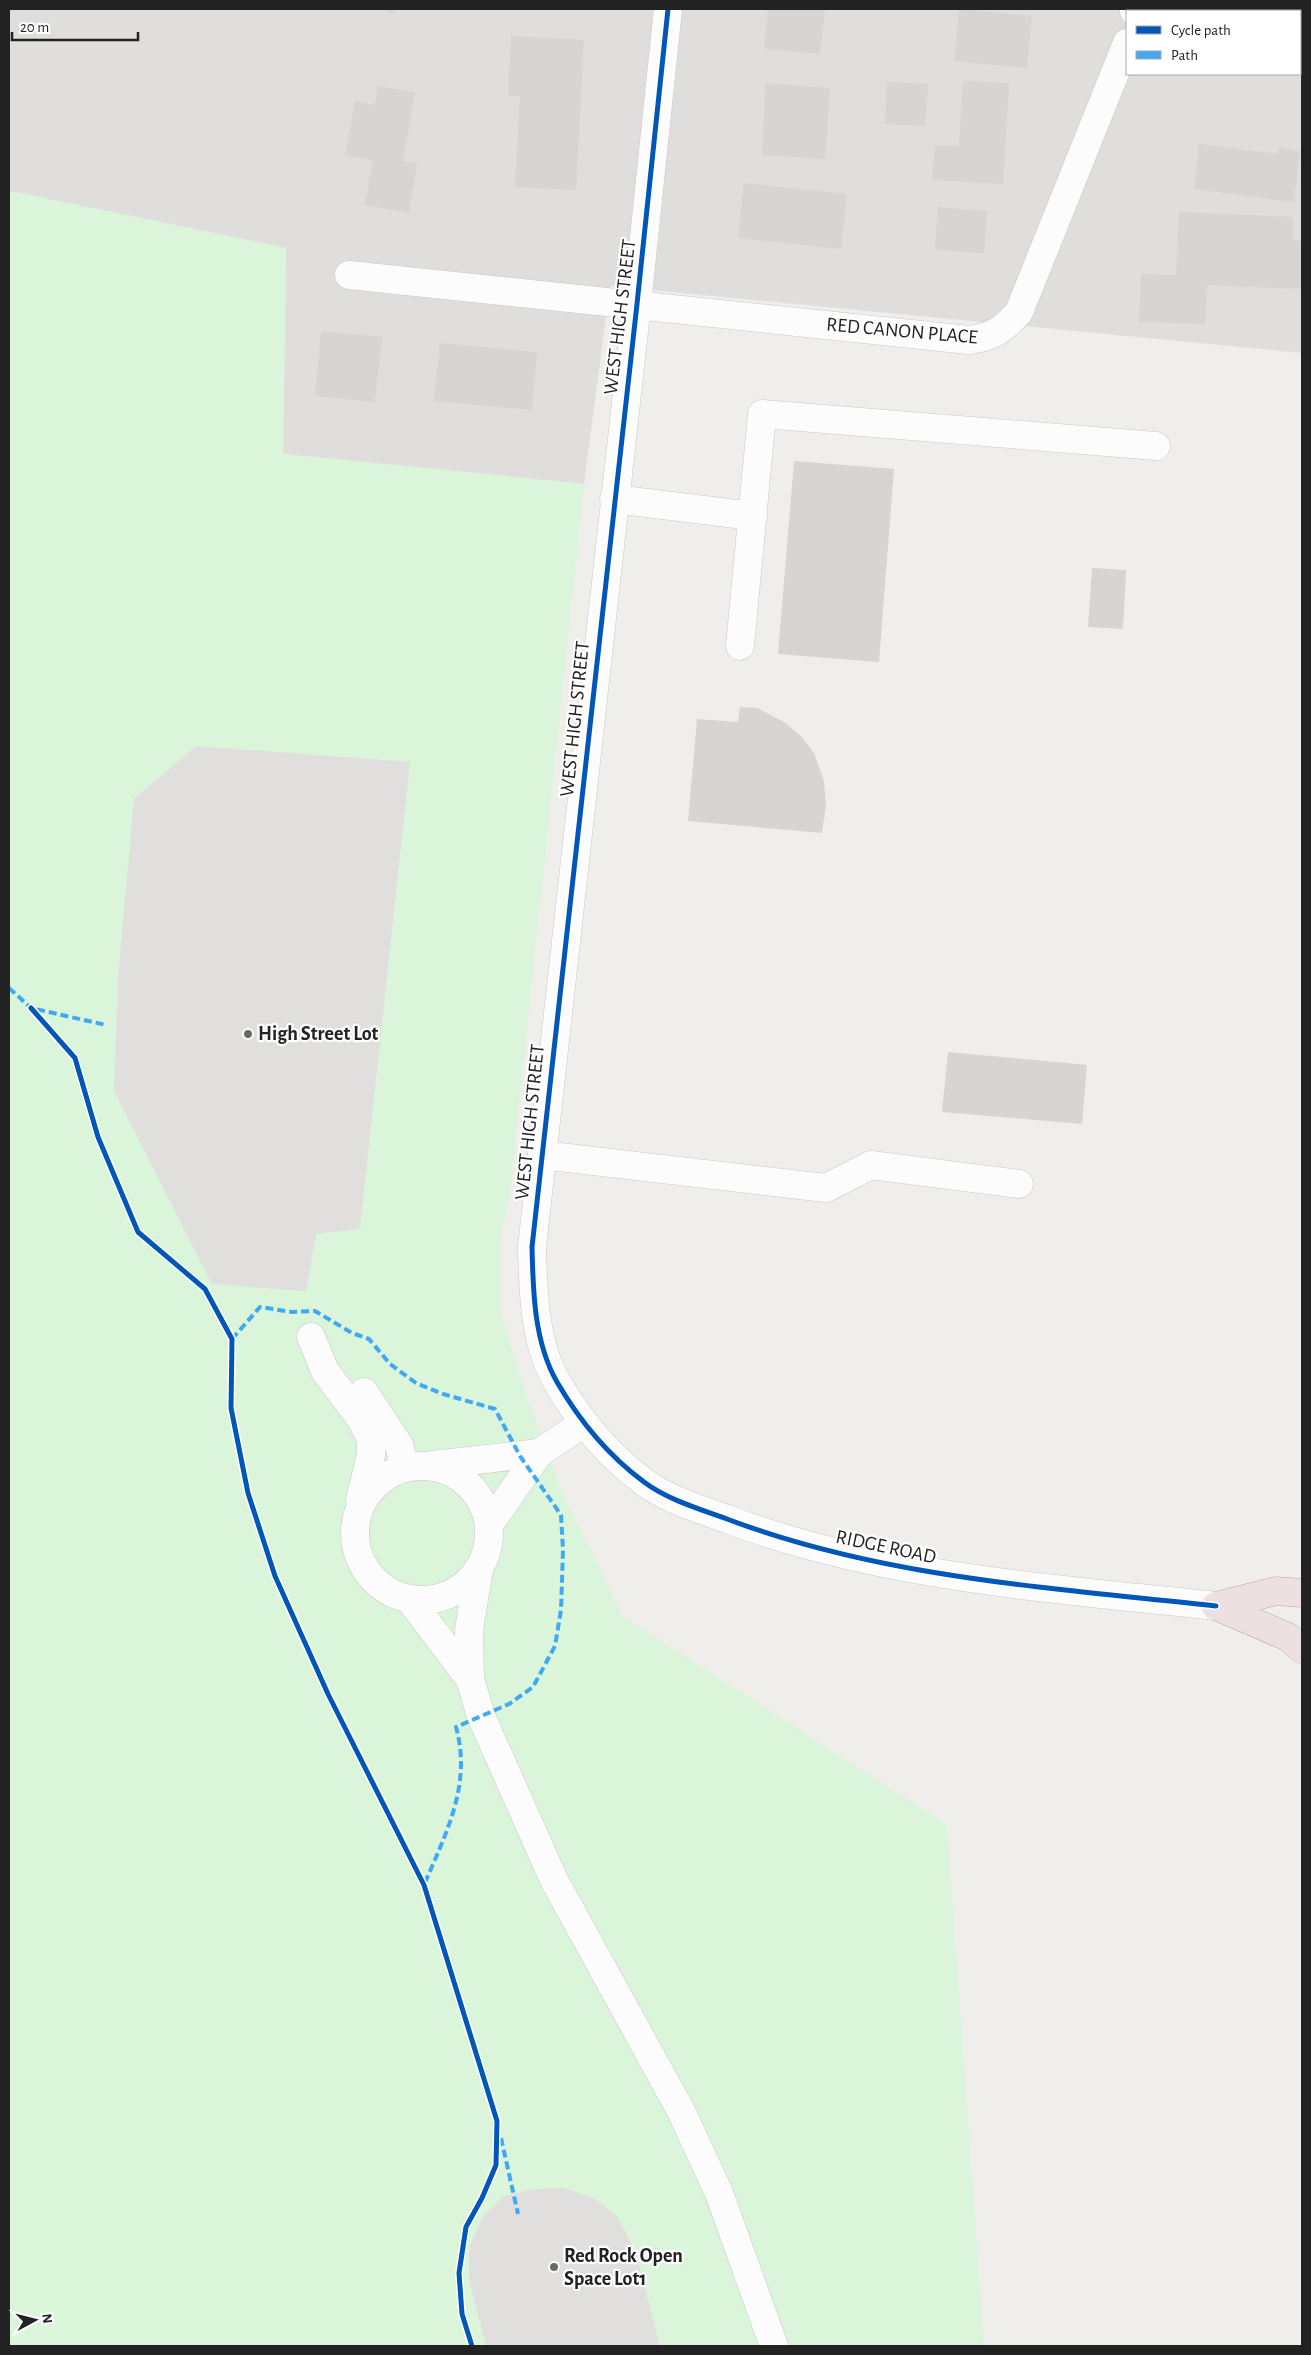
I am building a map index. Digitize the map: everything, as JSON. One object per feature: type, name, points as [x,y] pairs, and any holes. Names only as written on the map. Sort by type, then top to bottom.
[{"type":"highway","points":[[1216,1606],[1276,1591],[1302,1593]]},
{"type":"highway","points":[[1216,1606],[1288,1638],[1302,1649]]},
{"type":"street","name":"WEST HIGH STREET","points":[[584,1423],[556,1380],[542,1341],[534,1297],[532,1246],[668,9]]},
{"type":"street","name":"RED CANON PLACE","points":[[349,275],[969,340],[988,337],[1007,326],[1019,312],[1126,46]]},
{"type":"street","points":[[740,646],[762,414],[1156,446]]},
{"type":"street","points":[[614,498],[753,516]]},
{"type":"street","points":[[542,1155],[826,1188],[871,1165],[1019,1184]]},
{"type":"street","points":[[479,1569],[467,1584],[452,1594],[433,1600],[410,1600],[384,1589],[372,1580],[360,1561],[354,1533],[356,1515],[371,1455],[371,1439],[360,1419],[326,1371],[312,1337],[346,1368],[399,1445],[416,1466],[458,1476],[473,1488],[485,1510],[488,1525],[487,1549],[479,1569],[469,1630],[470,1678],[485,1725],[554,1880],[681,2111],[720,2193],[774,2346]]},
{"type":"street","points":[[488,1525],[538,1453],[584,1423]]},
{"type":"street","name":"RIDGE ROAD","points":[[584,1423],[613,1456],[646,1484],[689,1505],[778,1539],[950,1576],[1216,1606]]},
{"type":"street","points":[[356,1515],[369,1490],[392,1471],[416,1466],[538,1453]]},
{"type":"street","points":[[410,1600],[470,1678]]},
{"type":"shaded area","points":[[9,9],[1302,9],[1302,353],[610,286],[584,484],[283,454],[286,248],[9,191]]},
{"type":"shaded area","name":"High Street Lot","points":[[196,746],[410,762],[360,1229],[316,1234],[306,1291],[212,1284],[114,1091],[118,978],[134,799]]},
{"type":"shaded area","name":"Red Rock Open Space Lot1","points":[[564,2188],[595,2199],[617,2216],[636,2253],[660,2346],[486,2346],[469,2280],[469,2248],[483,2216],[502,2197],[532,2189]]},
{"type":"green space","points":[[9,191],[286,248],[283,454],[584,484],[509,1199],[500,1239],[500,1310],[523,1385],[561,1489],[622,1616],[947,1825],[984,2346],[9,2346]]},
{"type":"building","points":[[386,9],[397,9],[391,14]]},
{"type":"building","points":[[768,9],[825,9],[820,54],[764,49]]},
{"type":"building","points":[[959,9],[1032,16],[1027,68],[954,61]]},
{"type":"building","points":[[1302,9],[1302,71],[1301,10],[1242,10]]},
{"type":"building","points":[[511,36],[584,40],[576,190],[515,187],[520,96],[508,96]]},
{"type":"building","points":[[963,81],[1009,83],[1003,184],[932,180],[935,145],[959,146]]},
{"type":"building","points":[[887,82],[928,84],[925,126],[885,124]]},
{"type":"building","points":[[766,83],[830,88],[825,159],[762,155]]},
{"type":"building","points":[[378,86],[415,92],[403,161],[417,163],[409,213],[365,205],[373,160],[345,155],[355,101],[375,105]]},
{"type":"building","points":[[1199,144],[1278,154],[1279,148],[1300,151],[1294,202],[1194,189]]},
{"type":"building","points":[[744,183],[847,194],[841,249],[738,238]]},
{"type":"building","points":[[938,207],[987,211],[984,253],[935,250]]},
{"type":"building","points":[[1179,212],[1293,217],[1293,240],[1302,241],[1302,289],[1207,285],[1205,324],[1139,322],[1141,274],[1176,275]]},
{"type":"building","points":[[321,331],[382,337],[375,402],[315,396]]},
{"type":"building","points":[[440,343],[537,352],[532,410],[434,401]]},
{"type":"building","points":[[794,461],[894,469],[879,662],[778,654]]},
{"type":"building","points":[[1092,568],[1126,570],[1123,629],[1088,627]]},
{"type":"building","points":[[740,707],[757,708],[784,722],[802,737],[814,753],[824,781],[826,805],[822,833],[688,821],[697,719],[738,722]]},
{"type":"building","points":[[948,1052],[1087,1065],[1082,1124],[942,1112]]},
{"type":"marked path","points":[[9,988],[31,1008],[106,1025]]},
{"type":"marked path","points":[[232,1339],[260,1307],[292,1312],[315,1311],[352,1333],[369,1339],[390,1364],[416,1383],[443,1394],[495,1409],[520,1456],[561,1515],[563,1550],[561,1610],[555,1646],[533,1687],[509,1704],[456,1727],[460,1748],[461,1769],[459,1789],[441,1847],[424,1885]]},
{"type":"marked path","points":[[501,2138],[518,2214]]},
{"type":"cycle path","points":[[668,9],[532,1247],[536,1316],[549,1367],[575,1410],[619,1461],[653,1488],[695,1508],[786,1539],[846,1555],[907,1568],[1030,1586],[1216,1606]]},
{"type":"cycle path","points":[[31,1008],[75,1058],[98,1137],[138,1232],[205,1289],[232,1339],[231,1408],[248,1493],[275,1576],[328,1694],[424,1885],[497,2121],[496,2165],[482,2198],[466,2227],[459,2273],[462,2314],[472,2346]]},
{"type":"place","name":"High Street Lot","points":[[248,1034]]},
{"type":"place","name":"Red Rock Open Space Lot1","points":[[554,2267]]}]
